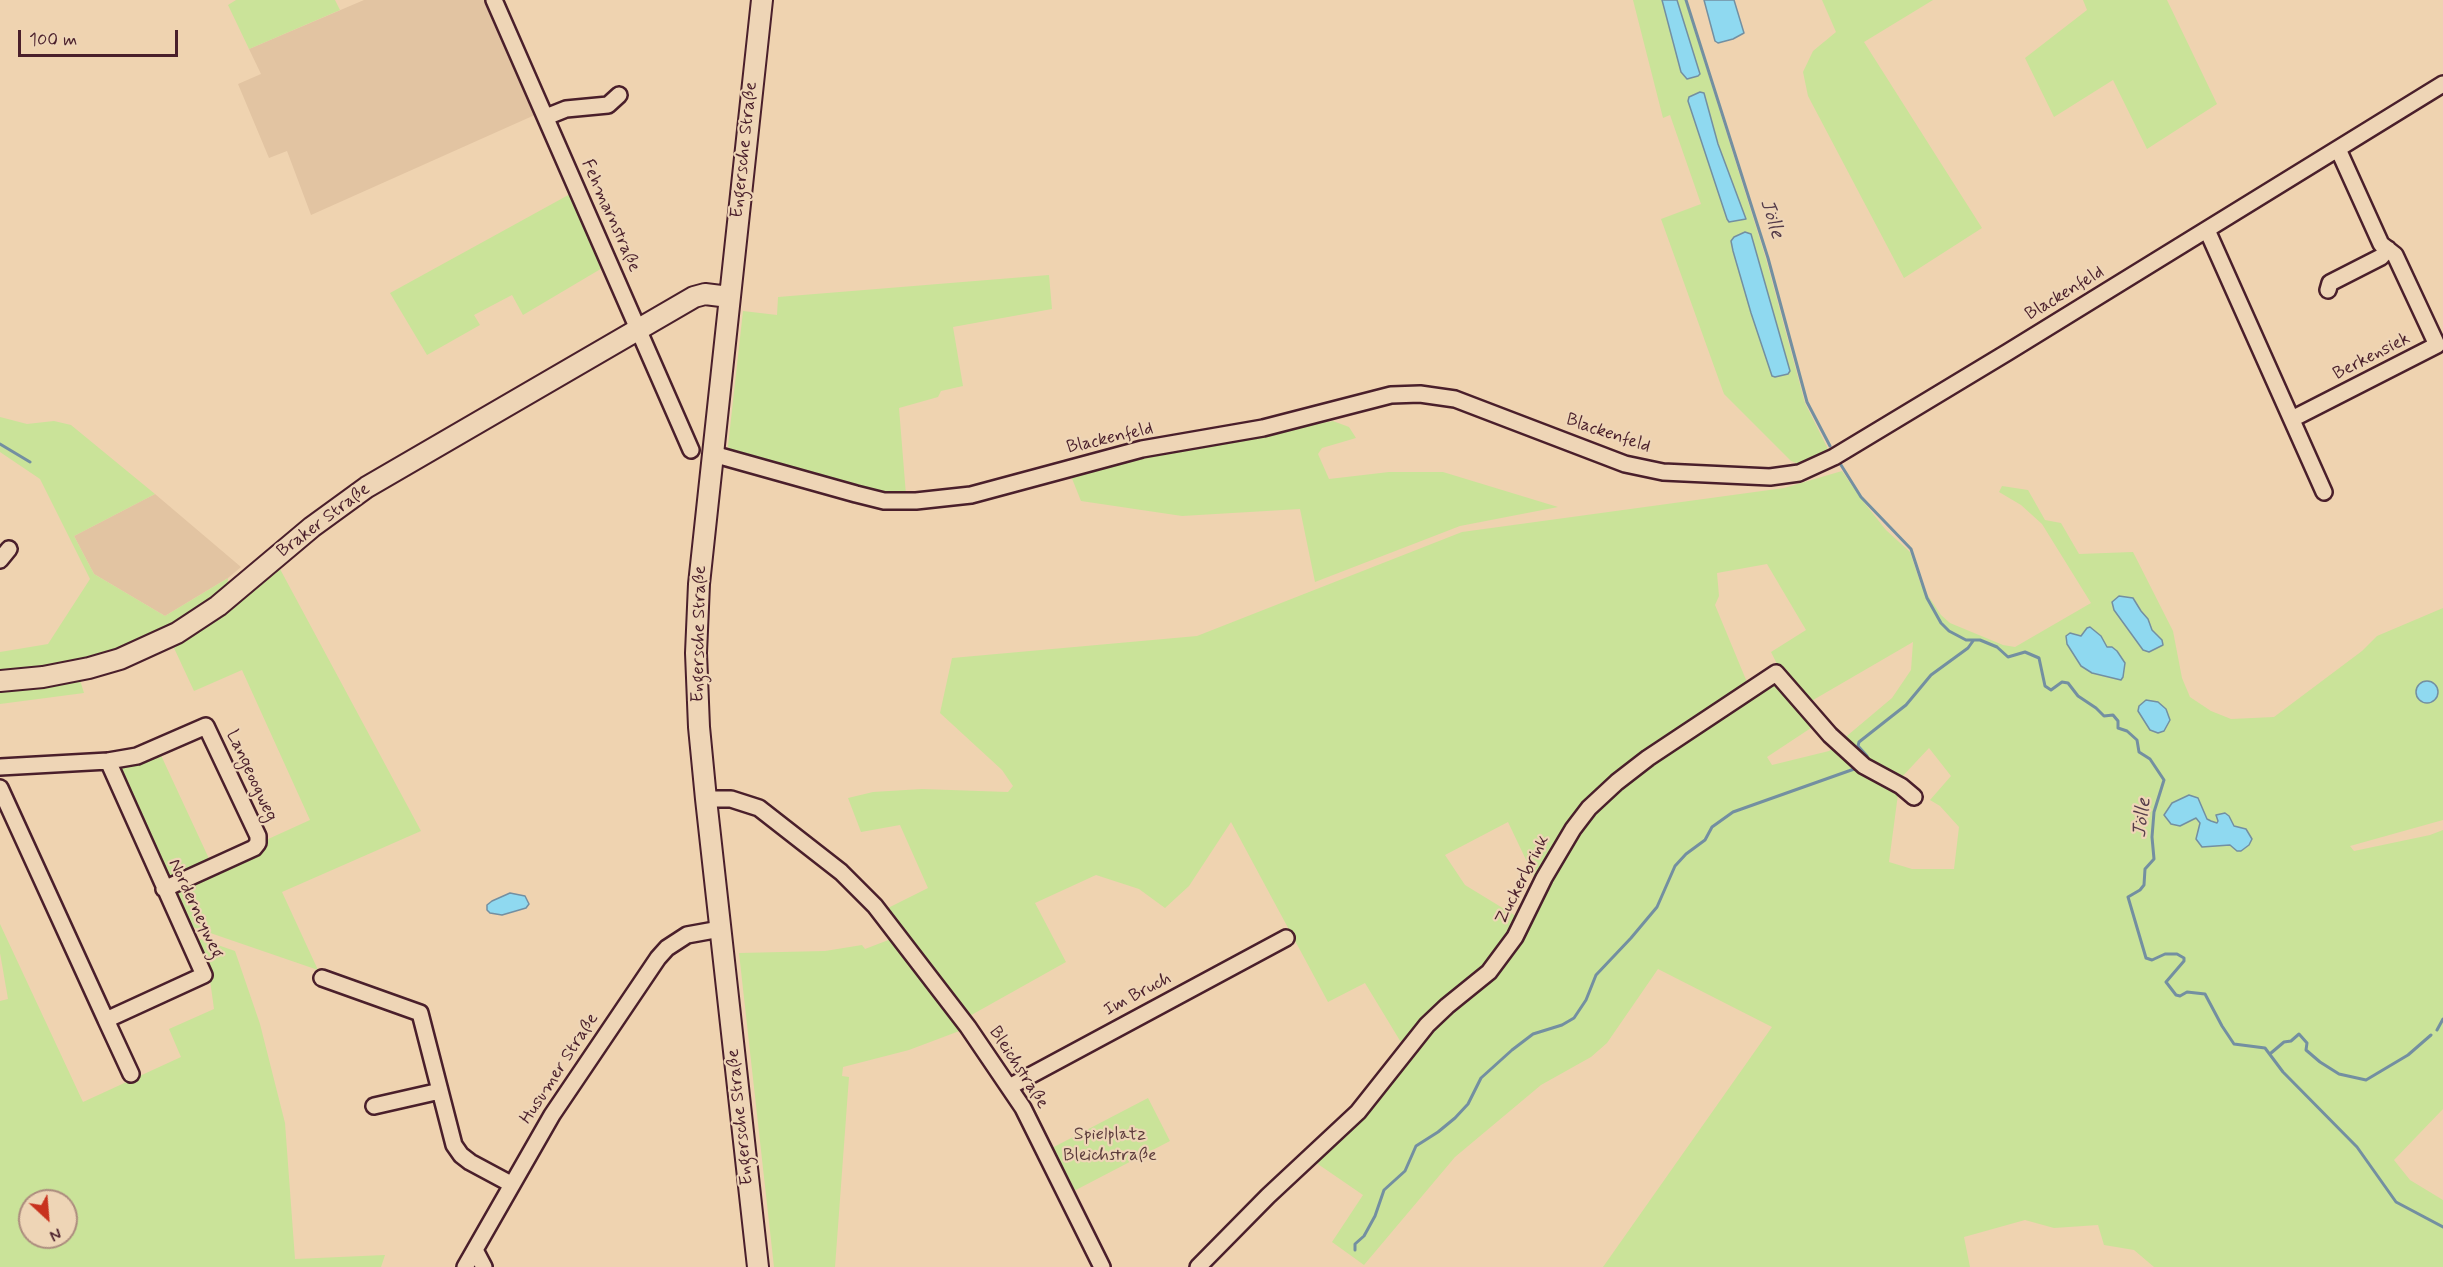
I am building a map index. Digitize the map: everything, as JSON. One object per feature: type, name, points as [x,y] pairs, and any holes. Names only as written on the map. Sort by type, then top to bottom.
[{"type":"main road","name":"Engersche Straße","points":[[758,1267],[706,799],[699,727],[696,653],[699,584],[762,0]]},
{"type":"main road","name":"Braker Straße","points":[[0,681],[43,677],[89,668],[120,659],[177,633],[218,606],[312,526],[354,496],[700,295],[729,297]]},
{"type":"street","name":"Fehmarnstraße","points":[[494,0],[639,330]]},
{"type":"street","name":"Blackenfeld","points":[[713,453],[884,501],[916,501],[971,495],[1131,452],[1263,428],[1391,395],[1420,394],[1455,399],[1625,464],[1663,472],[1770,477],[1799,473],[1834,456],[2443,84]]},
{"type":"street","points":[[546,117],[566,109],[608,105],[619,95]]},
{"type":"street","name":"Berkensiek","points":[[2292,419],[2437,345],[2395,255],[2381,244],[2338,149]]},
{"type":"street","points":[[2207,230],[2324,492]]},
{"type":"street","points":[[2328,290],[2330,283],[2381,257],[2388,249]]},
{"type":"street","points":[[639,330],[691,450]]},
{"type":"street","name":"Zuckerbrink","points":[[1198,1267],[1268,1196],[1358,1112],[1427,1025],[1489,972],[1515,937],[1549,869],[1573,829],[1589,808],[1648,758],[1776,674],[1830,735],[1864,766],[1901,786],[1914,797]]},
{"type":"street","name":"Langeoogweg","points":[[0,767],[108,761],[147,753],[206,726],[258,836],[258,843],[254,848],[164,889]]},
{"type":"street","name":"Norderneyweg","points":[[106,1020],[204,975],[108,761]]},
{"type":"street","points":[[0,788],[131,1074]]},
{"type":"street","name":"Bleichstraße","points":[[706,799],[731,799],[759,808],[841,872],[875,906],[968,1027],[1023,1108],[1102,1267]]},
{"type":"street","name":"Husumer Straße","points":[[465,1267],[552,1115],[658,958],[667,948],[687,935],[720,929]]},
{"type":"street","name":"Im Bruch","points":[[1009,1087],[1286,938]]},
{"type":"street","points":[[322,978],[420,1013],[454,1145],[461,1155],[511,1184]]},
{"type":"street","points":[[374,1106],[440,1091]]},
{"type":"street","points":[[475,1250],[484,1267]]},
{"type":"shaded area","points":[[364,0],[486,0],[537,114],[311,215],[287,151],[269,158],[238,84],[261,74],[249,49]]},
{"type":"shaded area","points":[[155,494],[241,567],[228,578],[165,616],[94,574],[74,536]]},
{"type":"green space","points":[[236,0],[335,0],[340,10],[249,49],[228,5]]},
{"type":"green space","points":[[1633,0],[1685,0],[1766,259],[1805,403],[1828,449],[1801,465],[1791,461],[1724,394],[1661,219],[1701,204],[1670,115],[1663,118]]},
{"type":"green space","points":[[1822,0],[1933,0],[1864,42],[1982,228],[1904,278],[1808,96],[1803,72],[1813,51],[1836,32]]},
{"type":"green space","points":[[2083,0],[2167,0],[2217,104],[2147,149],[2113,80],[2054,117],[2025,58],[2087,10]]},
{"type":"green space","points":[[572,193],[604,267],[523,315],[512,295],[474,315],[480,325],[427,355],[390,293]]},
{"type":"green space","points":[[1049,275],[1052,309],[953,327],[963,386],[941,391],[938,397],[899,408],[906,495],[886,496],[730,452],[728,446],[743,311],[777,315],[778,297]]},
{"type":"green space","points":[[0,417],[27,424],[54,421],[71,425],[155,494],[74,536],[94,574],[165,616],[228,578],[227,591],[203,608],[144,642],[64,666],[0,673],[0,652],[48,644],[90,579],[40,479],[0,452]]},
{"type":"green space","points":[[1333,421],[1349,427],[1356,438],[1322,448],[1318,454],[1329,479],[1389,472],[1443,472],[1558,507],[1460,526],[1315,582],[1300,509],[1182,516],[1081,501],[1071,476],[1142,456]]},
{"type":"green space","points":[[1842,471],[1886,530],[1910,552],[1921,585],[1941,615],[1950,623],[2003,645],[2015,647],[2091,603],[2042,524],[2021,505],[1999,492],[2002,486],[2028,490],[2045,520],[2061,523],[2079,554],[2133,552],[2173,631],[2182,678],[2190,697],[2211,711],[2231,719],[2274,717],[2362,651],[2377,636],[2443,608],[2443,820],[2350,846],[2354,851],[2430,835],[2443,830],[2443,1109],[2394,1160],[2410,1180],[2443,1200],[2443,1267],[2154,1267],[2134,1250],[2104,1245],[2098,1225],[2054,1228],[2025,1220],[1964,1237],[1970,1267],[1603,1267],[1772,1027],[1658,969],[1607,1043],[1591,1057],[1541,1085],[1455,1157],[1364,1265],[1332,1242],[1363,1195],[1312,1160],[1405,1059],[1402,1044],[1365,983],[1328,1002],[1231,822],[1189,886],[1165,908],[1139,889],[1096,875],[1035,903],[1066,962],[966,1018],[886,909],[928,888],[900,825],[861,832],[848,798],[873,792],[922,789],[1008,792],[1013,786],[1002,770],[940,713],[952,658],[1197,636],[1462,532],[1784,488]],"holes":[[[1767,564],[1806,630],[1771,652],[1780,670],[1749,687],[1715,605],[1719,596],[1717,573]],[[1913,642],[1911,670],[1892,698],[1829,751],[1772,765],[1767,757],[1814,726],[1808,703]],[[1929,748],[1951,776],[1930,800],[1940,806],[1959,827],[1954,869],[1912,869],[1889,862],[1900,779]],[[1508,822],[1538,885],[1519,918],[1465,885],[1445,855]]]},
{"type":"green space","points":[[280,569],[421,831],[282,892],[318,970],[187,925],[174,898],[178,888],[268,846],[266,840],[310,820],[242,670],[194,691],[174,648],[231,610]]},
{"type":"green space","points":[[80,680],[84,693],[0,704],[0,690]]},
{"type":"green space","points":[[159,751],[211,863],[171,879],[165,877],[115,771],[119,765]]},
{"type":"green space","points":[[0,924],[83,1102],[181,1057],[169,1029],[214,1009],[209,973],[192,936],[235,951],[260,1024],[285,1123],[295,1259],[385,1255],[381,1267],[0,1267],[0,1001],[8,999],[0,953]]},
{"type":"green space","points":[[891,939],[962,1030],[909,1050],[843,1067],[842,1076],[849,1077],[835,1267],[774,1267],[739,953],[825,951],[862,945],[865,949]]},
{"type":"green space","name":"Spielplatz Bleichstraße","points":[[1148,1098],[1170,1141],[1072,1192],[1050,1149]]},
{"type":"water","points":[[1662,0],[1677,0],[1700,74],[1698,76],[1687,79],[1681,72]]},
{"type":"water","points":[[1704,0],[1734,0],[1744,33],[1733,39],[1718,43],[1715,41]]},
{"type":"water","points":[[1700,92],[1704,93],[1718,144],[1746,219],[1729,222],[1727,219],[1688,101],[1689,97]]},
{"type":"water","points":[[1745,232],[1751,234],[1790,371],[1788,374],[1772,376],[1751,313],[1731,241]]},
{"type":"water","points":[[2119,596],[2133,598],[2148,619],[2152,630],[2162,640],[2163,645],[2149,652],[2143,650],[2114,610],[2112,602]]},
{"type":"water","points":[[2090,627],[2101,636],[2107,647],[2112,647],[2117,651],[2125,663],[2121,680],[2092,673],[2081,666],[2067,644],[2066,636],[2070,633],[2081,636]]},
{"type":"water","points":[[2427,681],[2435,684],[2438,692],[2435,700],[2427,703],[2419,700],[2416,692],[2419,684]]},
{"type":"water","points":[[2146,700],[2158,702],[2166,709],[2170,720],[2164,731],[2158,733],[2150,730],[2138,711],[2139,706]]},
{"type":"water","points":[[2189,795],[2198,798],[2207,819],[2217,823],[2216,815],[2225,813],[2234,826],[2246,829],[2252,839],[2249,845],[2241,851],[2237,851],[2230,845],[2202,847],[2196,839],[2200,823],[2196,818],[2180,826],[2171,824],[2164,815],[2172,803]]},
{"type":"water","points":[[510,893],[525,896],[529,904],[526,908],[502,915],[490,913],[487,910],[487,905],[492,901]]},
{"type":"waterway","name":"Jölle","points":[[1686,0],[1768,258],[1807,402],[1830,446]]},
{"type":"waterway","points":[[0,444],[30,462]]},
{"type":"waterway","name":"Jölle","points":[[1841,465],[1861,497],[1911,549],[1927,598],[1941,623],[1949,631],[1966,640],[1980,640],[1997,647],[2008,657],[2025,652],[2039,658],[2045,686],[2051,690],[2062,682],[2068,683],[2078,696],[2104,716],[2113,715],[2118,721],[2118,728],[2127,731],[2137,740],[2139,752],[2150,759],[2164,780],[2154,812],[2152,837],[2154,859],[2145,869],[2144,885],[2128,897],[2146,958],[2152,960],[2165,954],[2177,954],[2184,958],[2166,982],[2176,995],[2180,996],[2187,992],[2205,994],[2234,1044],[2265,1048],[2283,1072],[2357,1147],[2396,1202],[2443,1227]]},
{"type":"waterway","points":[[1867,762],[1867,756],[1858,746],[1859,742],[1906,705],[1931,675],[1968,648],[1973,641]]},
{"type":"waterway","points":[[1355,1250],[1355,1244],[1364,1236],[1375,1216],[1384,1190],[1405,1171],[1416,1146],[1455,1118],[1468,1104],[1481,1078],[1512,1050],[1533,1034],[1562,1025],[1574,1018],[1586,1000],[1596,975],[1657,907],[1675,866],[1686,854],[1705,840],[1712,827],[1733,812],[1857,768]]},
{"type":"waterway","points":[[2437,1030],[2443,1019]]},
{"type":"waterway","points":[[2271,1053],[2284,1042],[2291,1041],[2299,1034],[2307,1043],[2306,1050],[2320,1062],[2339,1074],[2366,1080],[2408,1055],[2431,1035]]}]
